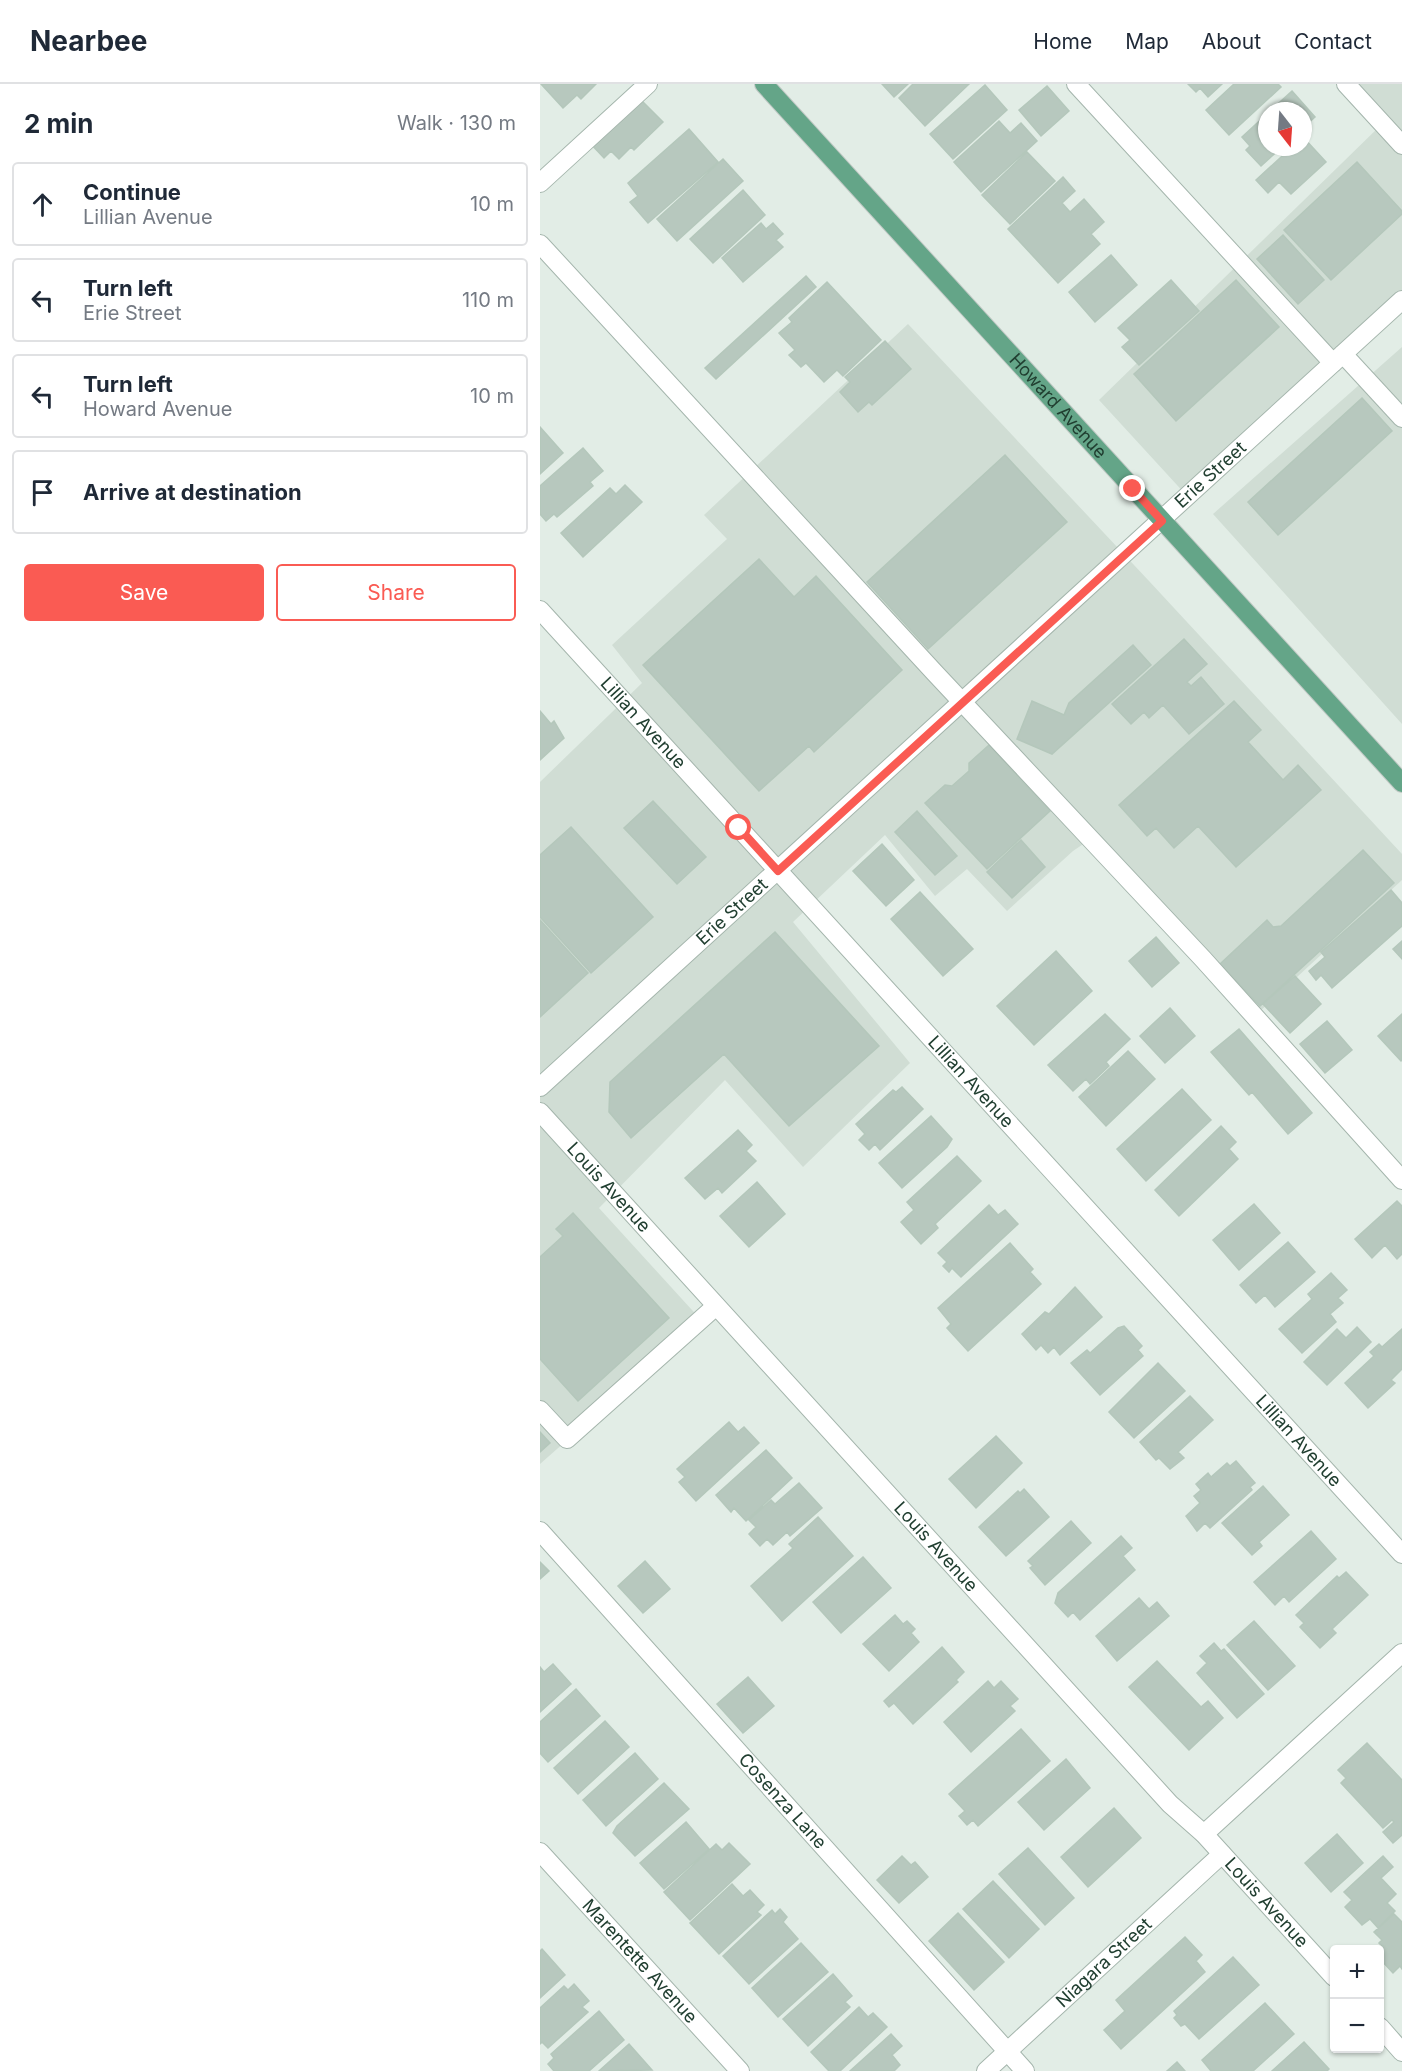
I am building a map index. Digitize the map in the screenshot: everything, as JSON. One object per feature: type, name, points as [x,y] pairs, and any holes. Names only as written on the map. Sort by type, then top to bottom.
[{"type":"main road","name":"Howard Avenue","points":[[764,84],[1402,783]]},
{"type":"street","points":[[540,183],[648,84]]},
{"type":"street","points":[[1076,84],[1338,359],[1402,418]]},
{"type":"street","points":[[1346,84],[1402,145]]},
{"type":"street","points":[[540,244],[962,703],[1203,959],[1402,1180]]},
{"type":"street","name":"Erie Street","points":[[540,1087],[1402,300]]},
{"type":"street","name":"Lillian Avenue","points":[[540,610],[1402,1554]]},
{"type":"street","name":"Louis Avenue","points":[[540,1112],[1170,1804],[1204,1834],[1330,1972]]},
{"type":"street","points":[[540,1410],[567,1439],[716,1306]]},
{"type":"street","name":"Cosenza Lane","points":[[540,1531],[1025,2071]]},
{"type":"street","points":[[1204,1834],[1402,1653]]},
{"type":"street","name":"Marentette Avenue","points":[[540,1852],[740,2071]]},
{"type":"street","name":"Niagara Street","points":[[986,2071],[1222,1854]]},
{"type":"street","points":[[1384,2032],[1402,2052]]},
{"type":"shaded area","points":[[1346,84],[1402,84],[1402,300],[1188,497],[1099,400],[1382,124]]},
{"type":"shaded area","points":[[908,324],[1402,854],[1402,880],[1258,1013],[1095,836],[1073,851],[1007,911],[967,869],[935,896],[885,835],[793,922],[910,1063],[803,1167],[725,1080],[599,1208],[702,1321],[540,1464],[540,782],[642,683],[612,645],[727,539],[704,515]]},
{"type":"shaded area","points":[[1402,347],[1402,724],[1213,514]]},
{"type":"building","points":[[541,84],[596,84],[581,99],[577,95],[563,108]]},
{"type":"building","points":[[882,84],[908,84],[894,97]]},
{"type":"building","points":[[913,84],[969,84],[925,126],[899,98]]},
{"type":"building","points":[[1188,84],[1222,84],[1208,97],[1200,88],[1196,92]]},
{"type":"building","points":[[1234,84],[1278,84],[1281,87],[1265,102],[1258,102],[1258,108],[1229,135],[1206,110]]},
{"type":"building","points":[[985,85],[1007,110],[953,159],[930,134]]},
{"type":"building","points":[[1047,86],[1069,111],[1041,136],[1019,110]]},
{"type":"building","points":[[1292,91],[1302,102],[1280,102]]},
{"type":"building","points":[[637,96],[663,122],[634,150],[631,147],[619,159],[611,151],[604,158],[589,142]]},
{"type":"building","points":[[999,121],[1010,133],[1021,123],[1037,141],[981,192],[954,162]]},
{"type":"building","points":[[1258,122],[1258,156],[1272,156],[1261,166],[1246,150],[1250,146],[1242,137]]},
{"type":"building","points":[[689,129],[718,162],[648,223],[630,202],[638,196],[628,183]]},
{"type":"building","points":[[1312,147],[1326,162],[1291,194],[1279,182],[1268,193],[1256,180],[1282,156],[1312,156]]},
{"type":"building","points":[[1027,152],[1055,181],[1010,224],[982,195]]},
{"type":"building","points":[[723,159],[743,181],[677,241],[657,219]]},
{"type":"building","points":[[1357,162],[1402,211],[1402,214],[1331,280],[1284,230]]},
{"type":"building","points":[[1063,177],[1075,191],[1062,203],[1070,212],[1084,199],[1104,222],[1091,234],[1100,244],[1058,283],[1008,229]]},
{"type":"building","points":[[743,190],[765,215],[713,263],[690,239]]},
{"type":"building","points":[[761,223],[766,229],[773,223],[783,234],[776,240],[783,247],[743,282],[722,258]]},
{"type":"building","points":[[1283,235],[1324,280],[1298,304],[1257,259]]},
{"type":"building","points":[[1111,255],[1137,285],[1095,322],[1069,292]]},
{"type":"building","points":[[806,276],[816,287],[716,379],[705,368]]},
{"type":"building","points":[[1171,280],[1199,311],[1139,365],[1122,347],[1130,340],[1118,328]]},
{"type":"building","points":[[1236,280],[1279,327],[1176,421],[1134,374]]},
{"type":"building","points":[[827,282],[881,340],[843,376],[837,370],[824,382],[806,363],[801,367],[789,355],[795,350],[779,333],[792,322],[789,318]]},
{"type":"building","points":[[885,341],[911,369],[872,405],[869,402],[858,412],[840,392],[850,382],[845,377]]},
{"type":"building","points":[[1362,398],[1392,431],[1278,535],[1248,502]]},
{"type":"building","points":[[540,427],[563,453],[540,474]]},
{"type":"building","points":[[583,448],[603,471],[590,482],[593,486],[557,517],[554,514],[546,521],[540,514],[540,486]]},
{"type":"building","points":[[1005,455],[1067,522],[928,649],[867,582]]},
{"type":"building","points":[[625,485],[642,502],[583,557],[561,533],[610,488],[616,494]]},
{"type":"building","points":[[759,559],[794,597],[816,576],[902,670],[814,752],[809,746],[759,791],[643,665]]},
{"type":"building","points":[[1184,639],[1207,664],[1187,682],[1191,686],[1201,677],[1224,704],[1189,734],[1163,705],[1149,718],[1144,712],[1131,724],[1112,704]]},
{"type":"building","points":[[1133,645],[1151,665],[1052,754],[1017,739],[1032,701],[1064,715],[1069,703]]},
{"type":"building","points":[[1234,701],[1261,730],[1248,742],[1283,780],[1298,765],[1321,790],[1236,867],[1198,826],[1174,848],[1156,828],[1147,836],[1119,805]]},
{"type":"building","points":[[540,711],[551,724],[554,721],[564,738],[540,760]]},
{"type":"building","points":[[989,745],[1050,811],[987,869],[925,803],[945,785],[952,786],[969,771],[969,763]]},
{"type":"building","points":[[653,801],[706,857],[677,884],[624,828]]},
{"type":"building","points":[[917,811],[957,856],[935,875],[895,832]]},
{"type":"building","points":[[571,827],[653,917],[591,973],[540,917],[540,855]]},
{"type":"building","points":[[1021,840],[1045,867],[1012,898],[987,872]]},
{"type":"building","points":[[882,844],[914,880],[886,906],[853,871]]},
{"type":"building","points":[[1363,850],[1394,883],[1260,1006],[1220,964],[1267,920],[1273,927],[1281,926]]},
{"type":"building","points":[[1391,890],[1402,903],[1402,926],[1332,988],[1321,975],[1316,980],[1309,971],[1325,957],[1321,952]]},
{"type":"building","points":[[920,892],[973,949],[943,976],[891,919]]},
{"type":"building","points":[[540,920],[588,973],[540,1017]]},
{"type":"building","points":[[775,932],[879,1046],[789,1126],[724,1054],[631,1138],[609,1112],[610,1082]]},
{"type":"building","points":[[1156,937],[1179,963],[1152,987],[1129,961]]},
{"type":"building","points":[[1402,941],[1402,959],[1393,949]]},
{"type":"building","points":[[1056,951],[1092,991],[1034,1045],[997,1006]]},
{"type":"building","points":[[1295,976],[1321,1004],[1290,1033],[1263,1004]]},
{"type":"building","points":[[1170,1008],[1195,1036],[1165,1063],[1140,1036]]},
{"type":"building","points":[[1105,1014],[1130,1039],[1106,1062],[1109,1066],[1090,1084],[1086,1079],[1073,1091],[1048,1065]]},
{"type":"building","points":[[1402,1014],[1402,1060],[1401,1061],[1378,1036]]},
{"type":"building","points":[[1327,1021],[1352,1050],[1325,1073],[1300,1044]]},
{"type":"building","points":[[1239,1029],[1312,1113],[1288,1134],[1252,1092],[1249,1095],[1211,1052]]},
{"type":"building","points":[[1128,1051],[1155,1079],[1106,1126],[1079,1097]]},
{"type":"building","points":[[902,1087],[923,1109],[880,1150],[875,1144],[869,1150],[859,1140],[865,1134],[856,1124],[893,1090],[896,1092]]},
{"type":"building","points":[[1182,1089],[1211,1120],[1146,1181],[1117,1149]]},
{"type":"building","points":[[931,1116],[952,1139],[947,1147],[902,1188],[879,1163]]},
{"type":"building","points":[[1221,1126],[1236,1142],[1229,1149],[1238,1159],[1179,1216],[1155,1190]]},
{"type":"building","points":[[738,1130],[752,1145],[746,1151],[756,1161],[722,1193],[718,1188],[705,1199],[685,1178]]},
{"type":"building","points":[[957,1156],[981,1181],[935,1224],[938,1228],[921,1244],[901,1222],[914,1210],[907,1202]]},
{"type":"building","points":[[757,1182],[785,1214],[749,1247],[720,1216]]},
{"type":"building","points":[[1397,1201],[1402,1206],[1402,1254],[1397,1259],[1385,1245],[1372,1258],[1355,1239]]},
{"type":"building","points":[[1254,1204],[1280,1233],[1239,1270],[1213,1240]]},
{"type":"building","points":[[989,1205],[998,1215],[1005,1210],[1018,1224],[961,1277],[952,1268],[949,1272],[943,1266],[947,1262],[938,1253]]},
{"type":"building","points":[[573,1213],[669,1318],[578,1401],[540,1359],[540,1257],[563,1236],[556,1229]]},
{"type":"building","points":[[1288,1242],[1315,1272],[1275,1307],[1265,1295],[1256,1303],[1240,1285]]},
{"type":"building","points":[[1010,1243],[1033,1269],[1030,1272],[1041,1284],[968,1351],[947,1328],[951,1324],[938,1308]]},
{"type":"building","points":[[1331,1273],[1347,1290],[1338,1298],[1343,1303],[1330,1314],[1336,1322],[1302,1353],[1279,1329],[1312,1299],[1308,1294]]},
{"type":"building","points":[[1075,1287],[1102,1317],[1060,1355],[1054,1347],[1048,1353],[1041,1345],[1036,1350],[1022,1334],[1045,1312],[1049,1314]]},
{"type":"building","points":[[1124,1326],[1142,1346],[1138,1350],[1143,1356],[1100,1395],[1071,1363],[1087,1350],[1090,1353],[1118,1328]]},
{"type":"building","points":[[1357,1327],[1371,1342],[1327,1385],[1304,1362],[1337,1329],[1346,1338]]},
{"type":"building","points":[[1402,1329],[1402,1369],[1391,1380],[1395,1383],[1368,1408],[1345,1383],[1374,1356],[1370,1352],[1379,1344],[1382,1347]]},
{"type":"building","points":[[1158,1363],[1185,1391],[1134,1438],[1109,1412]]},
{"type":"building","points":[[1190,1396],[1213,1420],[1178,1452],[1184,1458],[1170,1469],[1159,1458],[1156,1460],[1140,1442]]},
{"type":"building","points":[[729,1422],[738,1432],[744,1427],[759,1443],[696,1501],[679,1482],[685,1477],[677,1469]]},
{"type":"building","points":[[540,1432],[550,1443],[540,1452]]},
{"type":"building","points":[[996,1436],[1022,1463],[976,1508],[949,1479]]},
{"type":"building","points":[[766,1450],[792,1478],[746,1521],[734,1508],[731,1512],[716,1495]]},
{"type":"building","points":[[1236,1461],[1255,1483],[1250,1487],[1252,1490],[1210,1528],[1205,1523],[1197,1531],[1186,1516],[1200,1503],[1194,1496],[1201,1490],[1196,1484],[1208,1473],[1211,1477],[1227,1463],[1230,1466]]},
{"type":"building","points":[[799,1483],[822,1508],[790,1536],[787,1532],[773,1545],[767,1539],[760,1546],[749,1534],[756,1527],[749,1520],[771,1500],[775,1504]]},
{"type":"building","points":[[1263,1486],[1289,1515],[1259,1542],[1262,1546],[1252,1555],[1222,1523]]},
{"type":"building","points":[[1024,1489],[1049,1517],[1006,1556],[979,1527],[1018,1491],[1020,1493]]},
{"type":"building","points":[[818,1517],[853,1556],[782,1621],[751,1586],[793,1548],[789,1544]]},
{"type":"building","points":[[1071,1521],[1091,1543],[1045,1585],[1030,1568],[1033,1566],[1028,1561]]},
{"type":"building","points":[[1311,1531],[1336,1559],[1289,1602],[1284,1596],[1275,1605],[1254,1582]]},
{"type":"building","points":[[1121,1536],[1132,1548],[1123,1556],[1135,1570],[1080,1620],[1073,1612],[1068,1617],[1055,1603],[1058,1593]]},
{"type":"building","points":[[863,1557],[891,1588],[841,1633],[813,1602]]},
{"type":"building","points":[[645,1561],[670,1589],[643,1613],[618,1586]]},
{"type":"building","points":[[540,1562],[549,1571],[540,1579]]},
{"type":"building","points":[[1346,1572],[1368,1595],[1332,1629],[1336,1633],[1320,1648],[1300,1627],[1304,1623],[1296,1615],[1337,1576],[1339,1578]]},
{"type":"building","points":[[1139,1598],[1149,1609],[1157,1602],[1169,1616],[1117,1661],[1096,1636]]},
{"type":"building","points":[[895,1615],[903,1624],[907,1621],[915,1629],[911,1633],[919,1642],[889,1671],[863,1644]]},
{"type":"building","points":[[1254,1621],[1295,1666],[1268,1690],[1227,1645]]},
{"type":"building","points":[[1214,1643],[1221,1651],[1224,1649],[1264,1694],[1237,1718],[1197,1673],[1207,1663],[1200,1656]]},
{"type":"building","points":[[942,1647],[964,1672],[956,1680],[958,1682],[913,1724],[894,1703],[889,1707],[884,1701]]},
{"type":"building","points":[[1157,1661],[1201,1707],[1208,1701],[1223,1718],[1189,1750],[1129,1687]]},
{"type":"building","points":[[553,1664],[571,1684],[540,1712],[540,1667],[544,1672]]},
{"type":"building","points":[[748,1677],[774,1706],[743,1733],[717,1704]]},
{"type":"building","points":[[988,1681],[994,1688],[1001,1681],[1018,1699],[1010,1706],[1015,1711],[971,1752],[944,1722]]},
{"type":"building","points":[[576,1689],[600,1716],[548,1762],[540,1753],[540,1722]]},
{"type":"building","points":[[605,1721],[629,1747],[578,1794],[554,1768]]},
{"type":"building","points":[[1021,1729],[1050,1761],[978,1826],[973,1820],[967,1825],[959,1816],[965,1811],[949,1794]]},
{"type":"building","points":[[1367,1743],[1402,1780],[1402,1835],[1393,1843],[1383,1832],[1394,1822],[1392,1820],[1383,1828],[1341,1783],[1346,1778],[1338,1770]]},
{"type":"building","points":[[635,1753],[658,1779],[606,1826],[583,1800]]},
{"type":"building","points":[[1066,1759],[1090,1788],[1044,1830],[1018,1802]]},
{"type":"building","points":[[664,1783],[689,1809],[635,1856],[613,1833],[617,1826]]},
{"type":"building","points":[[1114,1808],[1141,1838],[1088,1887],[1061,1857]]},
{"type":"building","points":[[686,1822],[709,1849],[664,1889],[640,1863]]},
{"type":"building","points":[[1337,1834],[1363,1863],[1331,1892],[1305,1863]]},
{"type":"building","points":[[729,1843],[750,1864],[690,1920],[664,1892],[716,1844],[722,1850]]},
{"type":"building","points":[[1028,1848],[1074,1898],[1045,1925],[999,1874]]},
{"type":"building","points":[[902,1856],[911,1865],[915,1862],[928,1877],[899,1903],[877,1880]]},
{"type":"building","points":[[1383,1856],[1393,1867],[1381,1878],[1396,1894],[1387,1903],[1395,1911],[1378,1928],[1370,1919],[1362,1925],[1345,1907],[1352,1900],[1344,1892]]},
{"type":"building","points":[[993,1881],[1039,1929],[1009,1958],[963,1909]]},
{"type":"building","points":[[732,1884],[743,1896],[750,1890],[764,1905],[757,1912],[761,1915],[719,1954],[690,1923]]},
{"type":"building","points":[[780,1909],[787,1917],[783,1922],[798,1939],[749,1984],[723,1956],[772,1910],[775,1914]]},
{"type":"building","points":[[958,1913],[1004,1962],[974,1990],[929,1941]]},
{"type":"building","points":[[1394,1914],[1402,1922],[1402,1969],[1400,1966],[1393,1973],[1384,1963],[1384,1945],[1379,1943],[1382,1940],[1374,1932]]},
{"type":"building","points":[[1185,1937],[1202,1955],[1196,1961],[1205,1972],[1121,2049],[1104,2030],[1125,2011],[1116,2000]]},
{"type":"building","points":[[801,1943],[828,1972],[778,2017],[752,1988]]},
{"type":"building","points":[[542,1949],[565,1975],[540,1998],[540,1951]]},
{"type":"building","points":[[1233,1957],[1259,1985],[1199,2039],[1185,2024],[1181,2026],[1174,2018],[1177,2015],[1174,2011]]},
{"type":"building","points":[[833,1974],[852,1996],[845,2002],[850,2007],[808,2046],[783,2019]]},
{"type":"building","points":[[574,1984],[589,2001],[582,2007],[588,2012],[548,2048],[542,2042],[540,2044],[540,2008],[564,1986],[568,1990]]},
{"type":"building","points":[[1265,2003],[1294,2034],[1253,2071],[1211,2071],[1202,2060]]},
{"type":"building","points":[[859,2007],[868,2017],[873,2013],[887,2027],[840,2071],[829,2071],[811,2052]]},
{"type":"building","points":[[599,2011],[624,2040],[589,2071],[554,2071],[548,2064],[554,2058],[551,2054]]},
{"type":"building","points":[[891,2034],[902,2046],[892,2055],[900,2065],[894,2071],[850,2071]]},
{"type":"building","points":[[1304,2042],[1329,2069],[1327,2071],[1272,2071]]},
{"type":"building","points":[[629,2044],[652,2070],[599,2071]]},
{"type":"building","points":[[1177,2062],[1185,2071],[1167,2071]]},
{"type":"route","points":[[739,828],[778,871],[1162,521],[1133,489]]}]
